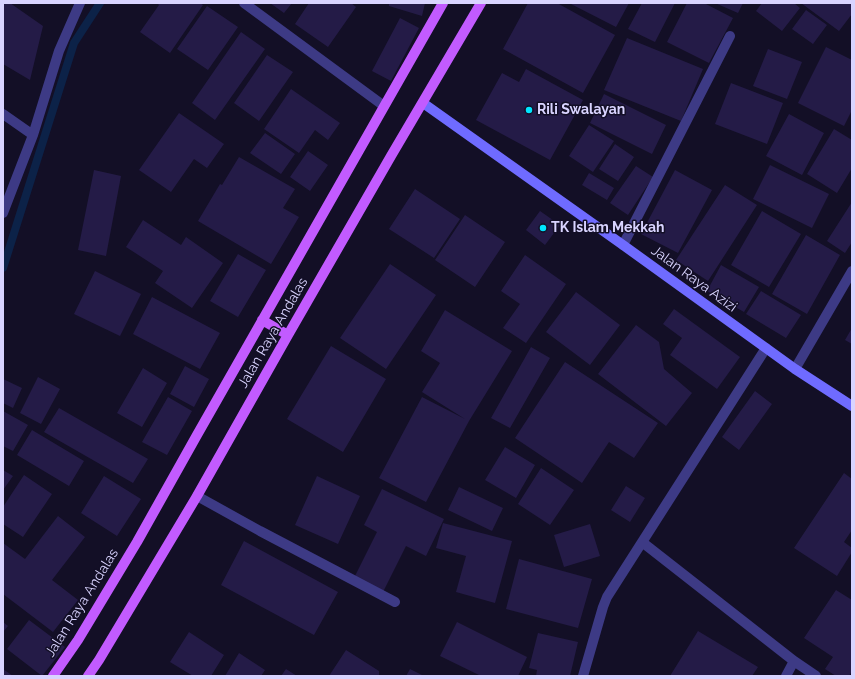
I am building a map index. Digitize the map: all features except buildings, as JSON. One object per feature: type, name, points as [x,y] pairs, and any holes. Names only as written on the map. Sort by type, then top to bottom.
[{"type":"main road","name":"Jalan Raya Andalas","points":[[53,676],[78,640],[137,542],[443,3]]},
{"type":"main road","name":"Jalan Raya Andalas","points":[[88,676],[197,496],[383,170],[481,3]]},
{"type":"main road","points":[[262,320],[288,335]]},
{"type":"street","points":[[3,213],[33,135],[59,51],[80,3]]},
{"type":"street","points":[[244,3],[384,106]]},
{"type":"street","points":[[623,245],[730,36]]},
{"type":"street","name":"Jalan Raya Azizi","points":[[423,103],[795,369],[852,406]]},
{"type":"street","points":[[3,114],[33,135]]},
{"type":"street","points":[[795,369],[852,271]]},
{"type":"street","points":[[583,676],[603,606],[607,597],[766,348]]},
{"type":"street","points":[[197,496],[260,531],[396,602]]},
{"type":"street","points":[[642,542],[794,661],[816,676]]},
{"type":"street","points":[[786,676],[794,661]]},
{"type":"waterway","points":[[3,268],[74,43],[100,3]]},
{"type":"place","name":"Rili Swalayan","points":[[529,110]]},
{"type":"place","name":"TK Islam Mekkah","points":[[543,228]]}]
